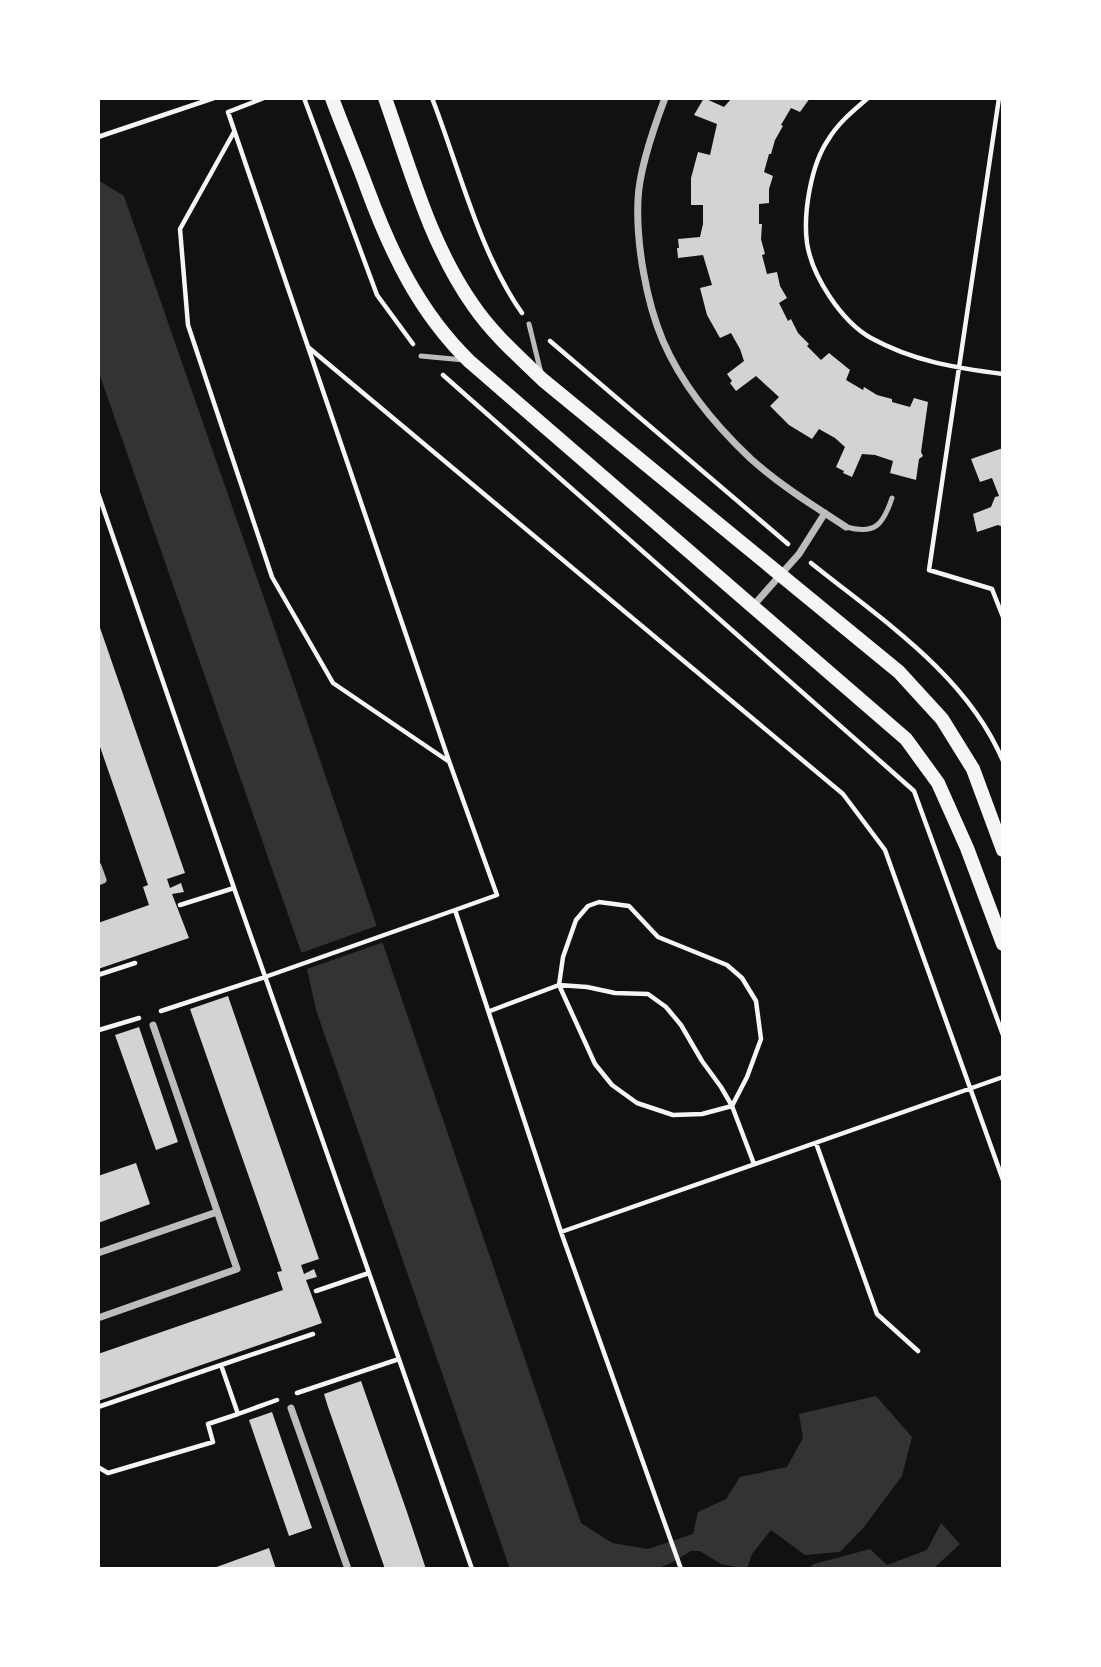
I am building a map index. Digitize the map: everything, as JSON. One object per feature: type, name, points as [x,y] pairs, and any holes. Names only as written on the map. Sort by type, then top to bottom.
[{"type":"main road","points":[[332,98],[377,216],[402,272],[429,316],[469,361],[906,739],[938,783],[967,848],[1003,944]]},
{"type":"main road","points":[[385,98],[421,199],[456,278],[490,327],[543,380],[899,671],[942,719],[973,769],[1003,850]]},
{"type":"street","points":[[665,98],[653,131],[638,199],[640,249],[650,298],[663,340],[683,378],[709,415],[752,460],[846,527]]},
{"type":"street","points":[[752,606],[799,554],[825,513]]},
{"type":"street","points":[[98,866],[103,880],[98,882]]},
{"type":"street","points":[[98,1318],[237,1269],[153,1025]]},
{"type":"street","points":[[98,1253],[216,1212]]},
{"type":"street","points":[[292,1408],[348,1569]]},
{"type":"lane","points":[[530,324],[543,380]]},
{"type":"lane","points":[[421,356],[469,361]]},
{"type":"lane","points":[[846,527],[861,531],[875,528],[886,516],[892,498]]},
{"type":"path","points":[[98,137],[214,98]]},
{"type":"path","points":[[304,98],[377,295],[421,356],[914,791],[1003,1035]]},
{"type":"path","points":[[432,98],[463,188],[508,292],[530,324],[944,674],[980,718],[1003,759]]},
{"type":"path","points":[[868,98],[846,116],[826,141],[812,176],[807,243],[818,277],[838,309],[868,337],[917,359],[1003,374]]},
{"type":"path","points":[[999,98],[929,570],[992,589],[1003,617]]},
{"type":"path","points":[[98,1028],[149,1015],[265,977],[497,895],[228,112],[265,99]]},
{"type":"path","points":[[234,131],[180,229],[188,325],[272,577],[333,683],[449,761]]},
{"type":"path","points":[[308,346],[842,794],[885,850],[1003,1180]]},
{"type":"path","points":[[98,493],[472,1569]]},
{"type":"path","points":[[180,905],[234,888]]},
{"type":"path","points":[[599,902],[629,906],[658,937],[727,965],[742,978],[756,1001],[761,1039],[747,1077],[732,1106],[702,1114],[673,1115],[637,1103],[611,1085],[595,1064],[559,985],[562,957],[576,920],[588,906],[599,902]]},
{"type":"path","points":[[455,910],[561,1232],[681,1568]]},
{"type":"path","points":[[98,975],[135,963]]},
{"type":"path","points":[[490,1011],[559,985],[648,995],[666,1007],[681,1025],[732,1106],[754,1164]]},
{"type":"path","points":[[561,1232],[1003,1077]]},
{"type":"path","points":[[816,1143],[877,1314],[918,1351]]},
{"type":"path","points":[[316,1291],[369,1273]]},
{"type":"path","points":[[98,1407],[313,1334]]},
{"type":"path","points":[[98,1466],[108,1473],[213,1442],[208,1424],[399,1359]]},
{"type":"path","points":[[221,1365],[238,1414]]},
{"type":"shaded area","points":[[98,180],[124,196],[581,1523],[612,1543],[648,1549],[693,1534],[698,1512],[726,1499],[740,1477],[787,1467],[803,1438],[799,1414],[876,1396],[912,1437],[902,1476],[864,1527],[840,1552],[805,1555],[771,1530],[752,1554],[747,1569],[721,1564],[700,1551],[691,1551],[656,1569],[510,1569],[316,1010],[307,969],[98,370]]},
{"type":"shaded area","points":[[941,1523],[960,1544],[933,1569],[807,1569],[814,1564],[870,1549],[887,1565],[927,1550]]},
{"type":"pier","points":[[379,925],[384,942],[304,970],[298,954]]},
{"type":"building","points":[[704,98],[724,107],[732,98],[810,98],[800,112],[791,108],[781,125],[783,126],[769,154],[764,172],[773,176],[769,203],[759,204],[759,224],[762,224],[761,239],[765,254],[762,255],[767,274],[777,272],[780,286],[787,298],[779,303],[788,321],[791,319],[798,333],[809,344],[807,346],[821,360],[829,353],[850,370],[846,380],[863,390],[864,387],[877,395],[892,399],[892,402],[910,407],[914,398],[928,402],[921,452],[923,456],[919,459],[916,480],[890,473],[893,461],[875,455],[862,454],[852,477],[843,473],[844,471],[836,467],[845,447],[835,438],[819,429],[812,439],[789,425],[770,406],[779,397],[756,376],[736,391],[730,383],[732,381],[727,374],[744,361],[740,349],[731,333],[720,338],[707,315],[700,288],[712,285],[703,255],[678,258],[677,248],[678,239],[700,237],[703,224],[703,205],[691,205],[691,178],[698,152],[710,155],[717,124],[694,115]]},
{"type":"building","points":[[1003,448],[1003,527],[998,525],[977,532],[973,514],[991,507],[995,497],[999,496],[992,478],[980,482],[971,459]]},
{"type":"building","points":[[98,622],[185,873],[167,879],[170,888],[181,883],[184,892],[172,894],[189,938],[98,969],[98,923],[149,905],[143,887],[148,885],[98,741]]},
{"type":"building","points":[[228,996],[319,1259],[301,1265],[304,1274],[314,1269],[317,1277],[306,1280],[322,1323],[98,1401],[98,1354],[283,1290],[277,1272],[282,1271],[190,1009]]},
{"type":"building","points":[[139,1027],[178,1142],[156,1150],[115,1035]]},
{"type":"building","points":[[136,1163],[150,1204],[98,1223],[98,1176]]},
{"type":"building","points":[[361,1381],[426,1569],[385,1569],[328,1407],[324,1394]]},
{"type":"building","points":[[272,1412],[312,1528],[289,1536],[249,1420]]},
{"type":"building","points":[[269,1548],[276,1569],[211,1569]]}]
